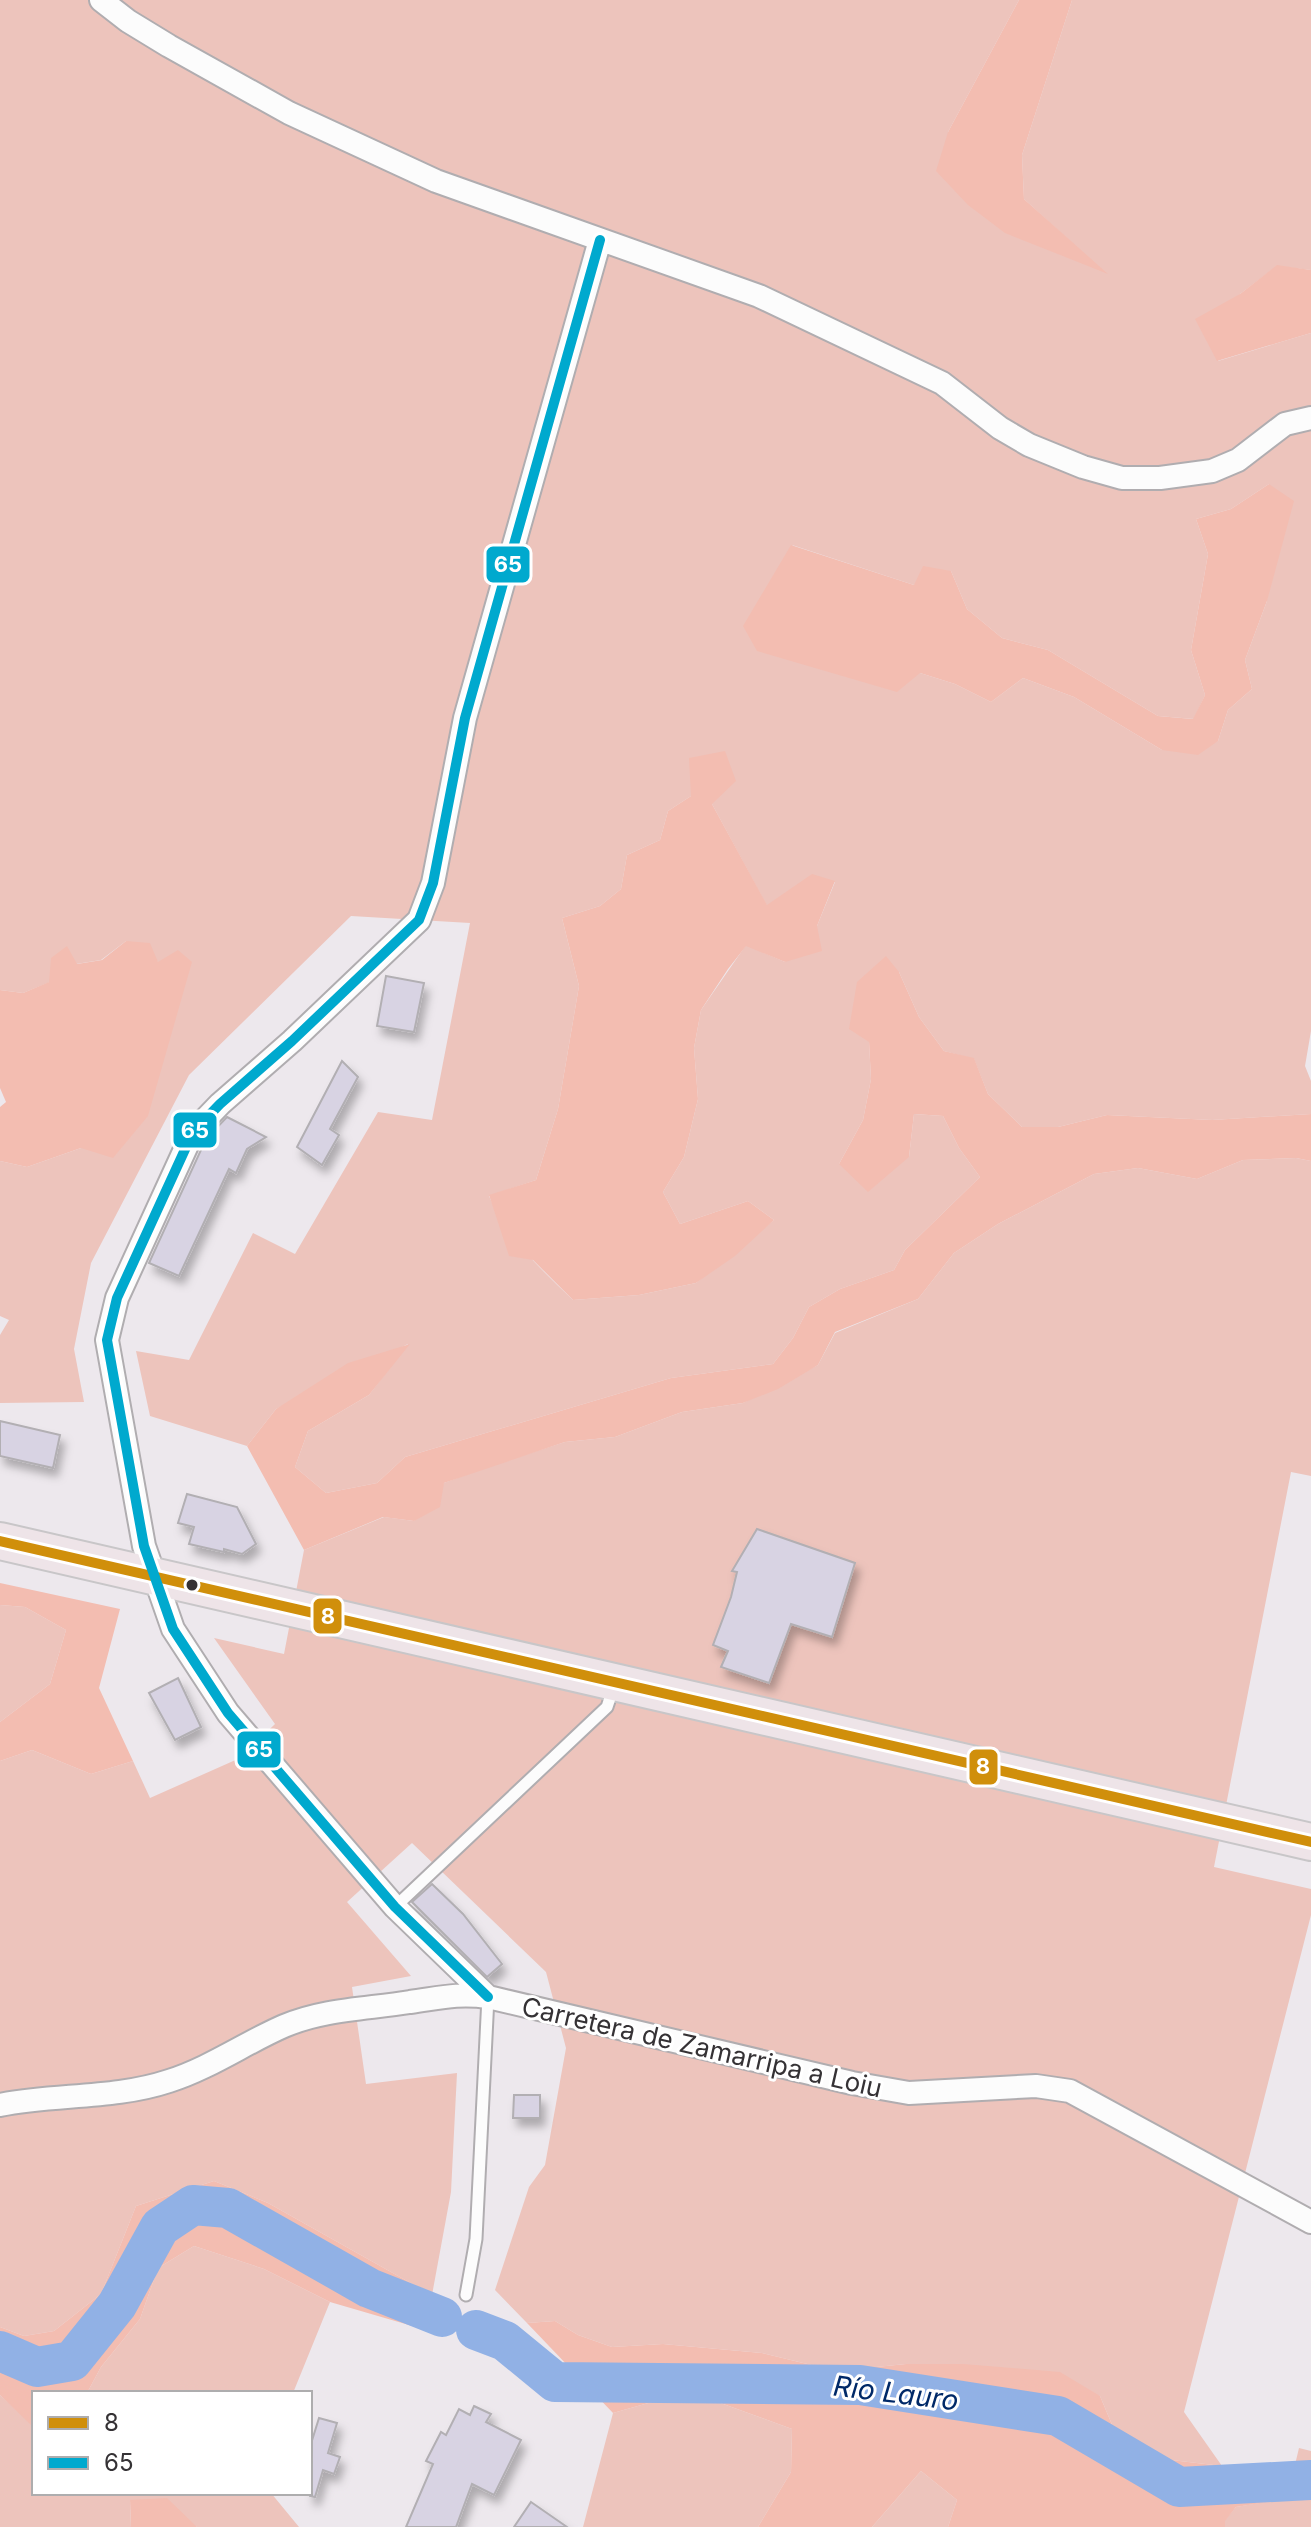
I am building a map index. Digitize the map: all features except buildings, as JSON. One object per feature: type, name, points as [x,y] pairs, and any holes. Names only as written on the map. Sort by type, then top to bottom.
[{"type":"main road","points":[[0,1541],[1311,1842]]},
{"type":"street","points":[[101,0],[169,46],[289,113],[436,181],[759,296],[897,359],[942,383],[1000,428],[1029,445],[1083,467],[1122,478],[1160,478],[1212,471],[1238,460],[1285,424],[1311,418]]},
{"type":"street","points":[[488,1997],[395,1907],[228,1713],[173,1629],[144,1546],[107,1340],[117,1298],[193,1132],[419,920],[433,883],[469,703],[600,240]]},
{"type":"street","name":"Carretera de Zamarripa a Loiu","points":[[0,2105],[111,2093],[167,2082],[286,2025],[339,2010],[460,1993],[852,2083],[909,2093],[1036,2086],[1070,2091],[1302,2218]]},
{"type":"lane","points":[[395,1907],[607,1707],[616,1682]]},
{"type":"lane","points":[[466,2295],[476,2239],[488,1997]]},
{"type":"shaded area","points":[[0,0],[1019,0],[948,132],[1105,273],[1024,199],[1022,155],[1072,0],[1311,0],[1311,270],[1277,266],[1240,294],[1218,361],[1311,333],[1311,1031],[1305,1066],[1311,1081],[1311,1114],[1212,1120],[1107,1115],[1058,1127],[1022,1127],[988,1094],[974,1059],[944,1051],[919,1017],[899,972],[869,1042],[871,1079],[863,1120],[839,1164],[909,1157],[914,1114],[943,1116],[959,1148],[980,1177],[905,1250],[894,1270],[840,1289],[809,1307],[793,1338],[773,1364],[671,1378],[405,1457],[377,1483],[326,1493],[295,1467],[308,1431],[369,1395],[408,1344],[276,1409],[247,1446],[150,1416],[136,1351],[189,1360],[253,1233],[295,1254],[378,1112],[432,1120],[470,923],[351,916],[189,1075],[91,1263],[74,1349],[84,1402],[0,1403],[0,1335],[9,1320],[0,1316],[0,1161],[27,1167],[81,1148],[158,962],[126,941],[101,960],[76,964],[50,982],[23,993],[0,990]],"holes":[[[1269,484],[1267,601],[1245,660],[1252,689],[1228,710],[1218,741],[1162,750],[1074,697],[1023,678],[991,702],[955,684],[920,673],[792,545],[914,585],[951,571],[967,609],[1002,638],[1048,650],[1158,716],[1194,719],[1205,695],[1191,650],[1208,554],[1196,519],[1231,509]],[[691,796],[712,804],[767,906],[790,891],[835,882],[817,926],[785,962],[746,945],[701,1010],[694,1048],[698,1099],[684,1157],[663,1192],[680,1224],[748,1201],[774,1220],[696,1283],[639,1295],[573,1300],[515,1239],[489,1196],[536,1180],[558,1109],[579,986],[562,918],[600,906],[621,889],[627,855],[660,840],[668,811]]]},
{"type":"shaded area","points":[[1019,0],[1072,0],[1022,155],[1024,199],[1108,274],[1005,233],[968,205],[936,171],[948,132]]},
{"type":"shaded area","points":[[1277,265],[1311,270],[1311,333],[1217,361],[1195,319],[1240,294]]},
{"type":"shaded area","points":[[1269,484],[1294,501],[1267,601],[1245,660],[1252,689],[1228,710],[1218,741],[1198,755],[1162,750],[1074,697],[1023,678],[991,702],[955,684],[920,673],[897,692],[757,651],[743,626],[791,545],[914,585],[923,566],[951,571],[967,609],[1002,638],[1048,650],[1158,716],[1193,719],[1205,695],[1191,650],[1208,554],[1196,519],[1231,509]]},
{"type":"shaded area","points":[[725,751],[736,781],[712,804],[767,905],[812,874],[835,881],[817,926],[822,951],[785,962],[746,946],[701,1010],[694,1048],[698,1099],[684,1157],[663,1192],[680,1224],[748,1201],[774,1220],[735,1256],[696,1283],[639,1295],[573,1300],[533,1260],[509,1256],[489,1195],[536,1180],[558,1109],[579,986],[562,918],[600,906],[621,889],[627,855],[660,840],[668,811],[691,796],[689,758]]},
{"type":"shaded area","points":[[126,941],[150,943],[158,962],[178,950],[192,962],[148,1116],[113,1158],[81,1148],[27,1167],[0,1161],[0,1107],[6,1102],[0,1088],[0,990],[23,993],[49,982],[51,958],[67,946],[77,964],[102,960]]},
{"type":"shaded area","points":[[886,956],[899,972],[919,1017],[944,1051],[974,1058],[988,1094],[1022,1127],[1058,1127],[1107,1115],[1212,1120],[1311,1114],[1311,1161],[1296,1158],[1243,1160],[1197,1179],[1138,1168],[1094,1174],[998,1224],[954,1253],[918,1299],[835,1332],[818,1365],[778,1389],[743,1403],[682,1412],[615,1437],[565,1442],[444,1483],[440,1507],[414,1521],[383,1517],[304,1550],[247,1446],[276,1409],[348,1363],[410,1344],[369,1395],[308,1431],[295,1467],[326,1493],[377,1483],[405,1457],[671,1378],[773,1364],[793,1338],[809,1307],[840,1289],[894,1270],[905,1250],[980,1177],[959,1148],[943,1116],[914,1114],[909,1157],[868,1192],[839,1164],[863,1120],[871,1079],[869,1042],[849,1029],[857,982]]},
{"type":"shaded area","points":[[1296,1158],[1311,1161],[1311,1476],[1291,1472],[1214,1867],[1311,1889],[1311,1915],[1184,2412],[1222,2466],[1146,2457],[1113,2427],[1100,2396],[906,2364],[836,2371],[762,2353],[663,2344],[612,2347],[578,2335],[555,2321],[527,2323],[495,2290],[529,2187],[545,2165],[566,2048],[546,1972],[412,1843],[347,1902],[411,1976],[352,1987],[366,2084],[457,2073],[451,2192],[432,2295],[268,2203],[214,2181],[136,2206],[101,2294],[54,2331],[24,2336],[0,2327],[0,1761],[32,1750],[91,1774],[133,1761],[150,1798],[240,1758],[275,1724],[214,1638],[284,1654],[304,1550],[384,1517],[414,1521],[444,1483],[484,1468],[565,1442],[615,1437],[682,1412],[743,1403],[818,1365],[835,1333],[918,1299],[954,1253],[998,1224],[1094,1174],[1138,1168],[1197,1179],[1243,1160]]},
{"type":"shaded area","points":[[0,1583],[120,1609],[99,1688],[133,1761],[91,1774],[32,1750],[0,1761],[0,1722],[50,1684],[66,1630],[25,1607],[0,1605]]},
{"type":"shaded area","points":[[0,1605],[25,1607],[66,1630],[50,1684],[0,1722]]},
{"type":"shaded area","points":[[214,2181],[268,2203],[432,2295],[426,2330],[330,2302],[264,2269],[194,2246],[158,2268],[140,2319],[101,2367],[88,2391],[32,2391],[32,2426],[0,2395],[0,2327],[24,2336],[54,2331],[101,2294],[136,2206]]},
{"type":"shaded area","points":[[194,2246],[264,2269],[330,2302],[294,2391],[88,2391],[101,2367],[140,2319],[158,2268]]},
{"type":"shaded area","points":[[555,2321],[578,2335],[612,2347],[663,2344],[762,2353],[836,2371],[906,2364],[963,2364],[1060,2372],[1100,2396],[1113,2427],[1146,2457],[1222,2466],[1238,2490],[1287,2499],[1236,2507],[1225,2521],[1225,2527],[948,2527],[957,2500],[921,2471],[872,2527],[758,2527],[791,2472],[792,2429],[715,2401],[659,2400],[613,2413],[527,2323]]},
{"type":"shaded area","points":[[0,2395],[32,2424],[32,2495],[273,2495],[299,2527],[197,2527],[130,2500],[131,2527],[0,2527]]},
{"type":"shaded area","points":[[659,2400],[715,2401],[792,2429],[791,2472],[758,2527],[583,2527],[613,2413]]},
{"type":"shaded area","points":[[1299,2448],[1311,2451],[1311,2527],[1225,2527],[1224,2521],[1236,2507],[1287,2498]]},
{"type":"shaded area","points":[[921,2471],[957,2500],[948,2527],[872,2527]]},
{"type":"shaded area","points":[[167,2498],[197,2527],[131,2527],[130,2500]]},
{"type":"waterway","name":"Río Lauro","points":[[0,2351],[37,2367],[72,2361],[117,2305],[160,2227],[193,2205],[228,2208],[369,2288],[442,2317]]},
{"type":"waterway","name":"Río Lauro","points":[[476,2330],[505,2341],[555,2382],[860,2385],[1058,2416],[1179,2487],[1311,2480]]},
{"type":"transit line","name":"65","points":[[488,1997],[395,1907],[228,1713],[173,1629],[144,1546],[107,1340],[117,1298],[193,1132],[419,920],[433,883],[465,718],[600,240]]},
{"type":"transit line","name":"8","points":[[0,1541],[1311,1842]]}]
